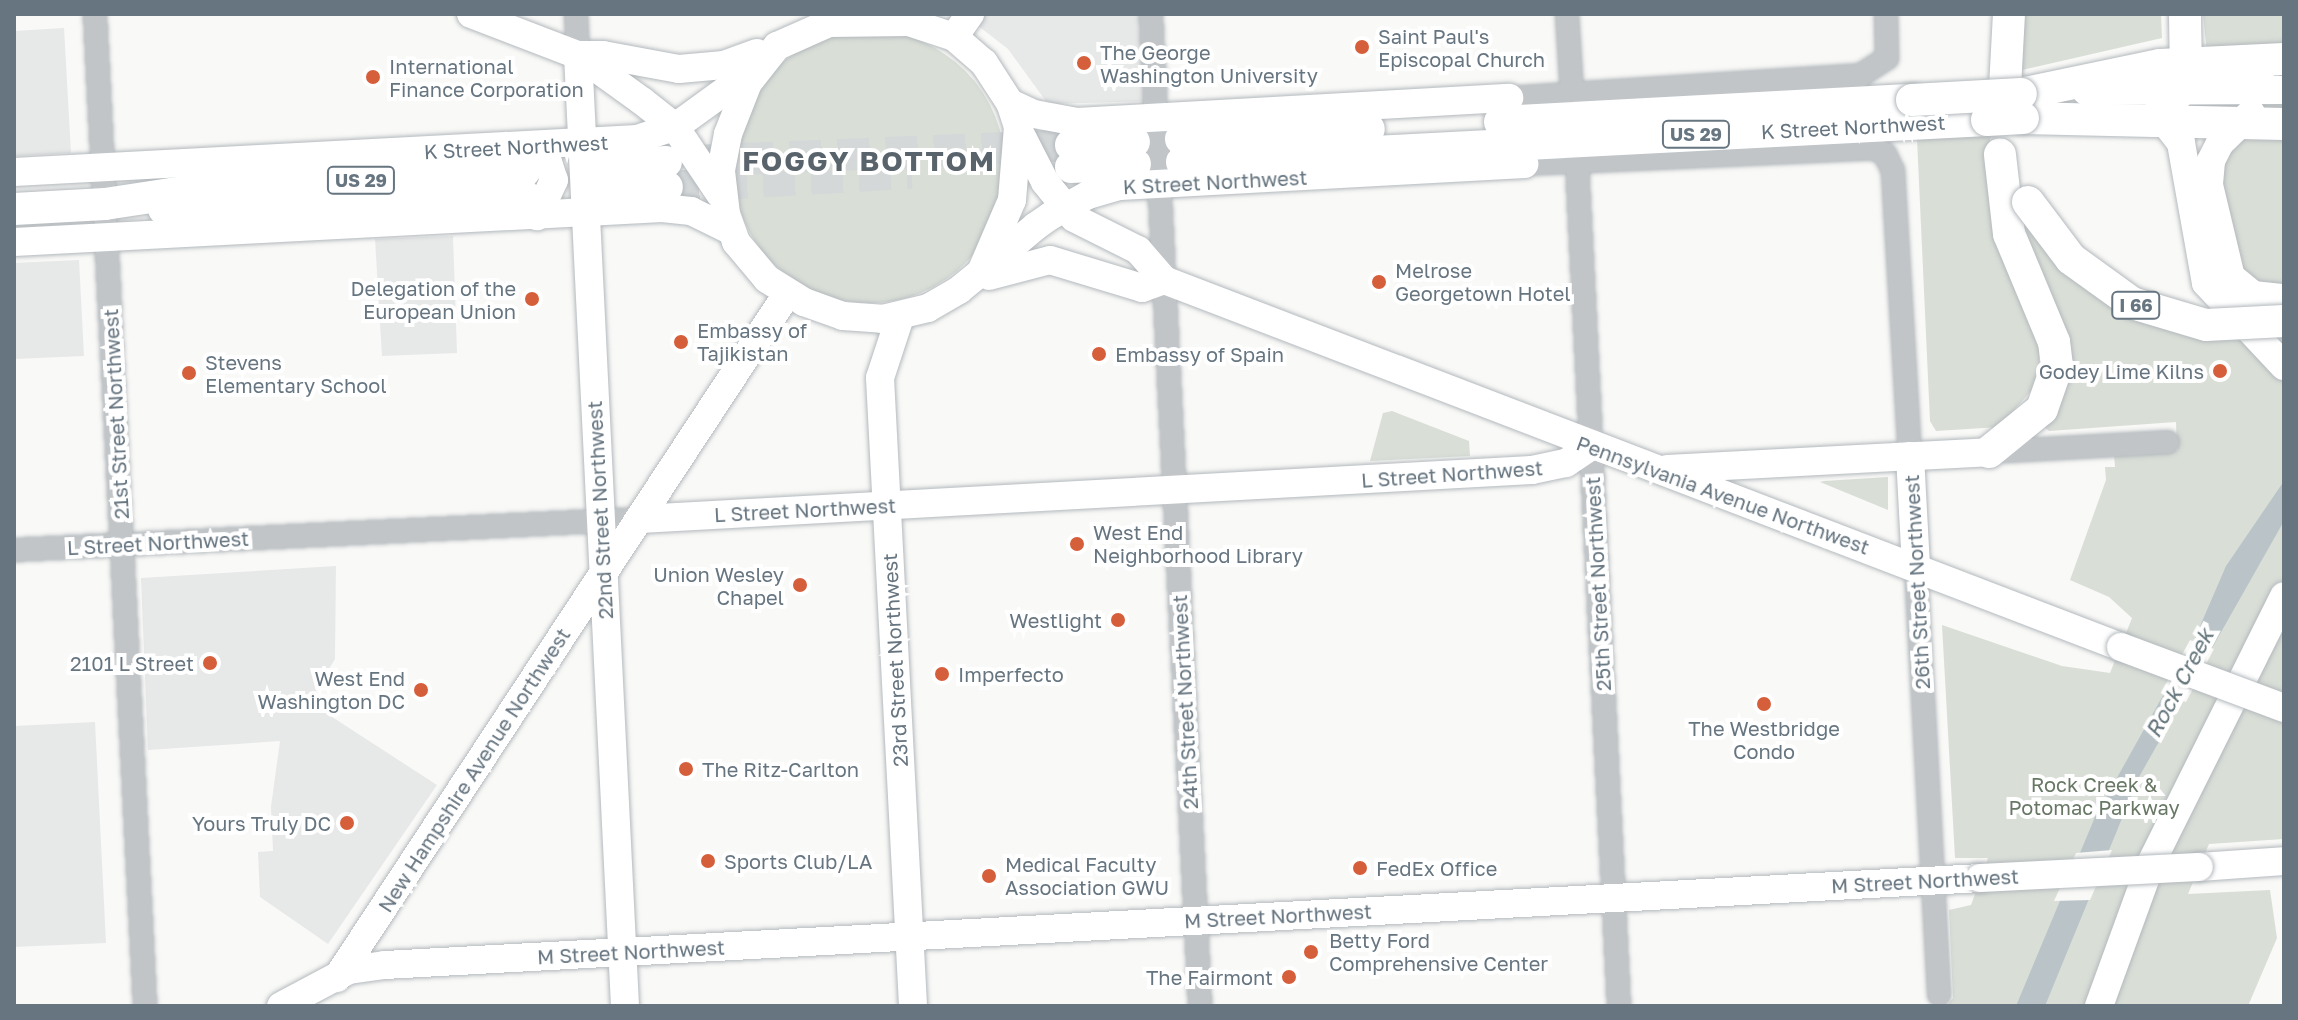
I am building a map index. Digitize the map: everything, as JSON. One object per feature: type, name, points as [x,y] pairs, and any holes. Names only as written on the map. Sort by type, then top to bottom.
[{"type":"highway","points":[[2009,14],[2012,100]]},
{"type":"highway","points":[[2185,14],[2205,94]]},
{"type":"highway","name":"US 29","points":[[2153,120],[2284,59]]},
{"type":"highway","points":[[2153,120],[2205,94],[2276,101]]},
{"type":"highway","name":"K Street Northwest","points":[[1913,112],[2088,95],[2205,94]]},
{"type":"highway","name":"US 29","points":[[2205,94],[2276,101]]},
{"type":"highway","name":"K Street Northwest","points":[[1071,156],[1158,158],[1580,128],[1913,112],[2088,95],[2153,120]]},
{"type":"highway","points":[[1509,98],[1580,128]]},
{"type":"highway","points":[[1524,164],[1580,128]]},
{"type":"highway","name":"I 66","points":[[1989,452],[2042,409],[2057,366],[2054,342],[2009,234],[2006,154],[2028,202],[2071,259],[2132,303],[2206,325],[2284,321]]},
{"type":"highway","name":"K Street Northwest","points":[[599,190],[667,175]]},
{"type":"highway","name":"K Street Northwest","points":[[18,211],[105,204],[198,190],[528,182]]},
{"type":"main road","points":[[471,14],[578,55],[693,69],[724,65],[777,46],[827,20],[912,18],[964,33]]},
{"type":"main road","name":"Pennsylvania Avenue Northwest","points":[[964,33],[1014,115],[1037,170],[1064,208],[1087,227],[1138,250],[1164,280],[1591,446],[2284,708]]},
{"type":"main road","points":[[777,46],[756,69],[728,134],[722,198],[730,230],[777,286],[843,316],[900,317],[959,290]]},
{"type":"main road","points":[[578,55],[675,127],[722,198]]},
{"type":"main road","name":"22nd Street Northwest","points":[[578,55],[582,144],[599,190],[601,522],[625,1006]]},
{"type":"main road","name":"K Street Northwest","points":[[14,242],[107,236],[528,182],[582,144],[637,139],[675,127],[756,69]]},
{"type":"main road","points":[[2205,94],[2220,143],[2209,177],[2225,261],[2231,277],[2245,291],[2284,298]]},
{"type":"main road","points":[[981,272],[1012,200],[1014,115],[1063,122],[1509,98]]},
{"type":"main road","points":[[2153,120],[2167,125],[2181,143],[2206,283],[2284,366]]},
{"type":"main road","name":"K Street Northwest","points":[[959,290],[1064,208],[1103,190],[1158,158],[1524,164]]},
{"type":"main road","name":"K Street Northwest","points":[[14,172],[103,167],[528,182],[599,190],[675,209],[730,230]]},
{"type":"main road","name":"Pennsylvania Avenue Northwest","points":[[959,290],[1036,261],[1086,268],[1142,288],[1164,280]]},
{"type":"main road","name":"New Hampshire Avenue Northwest","points":[[318,1006],[640,519],[777,286]]},
{"type":"main road","name":"23rd Street Northwest","points":[[900,317],[886,348],[880,378],[913,1006]]},
{"type":"main road","name":"L Street Northwest","points":[[640,519],[1532,470],[1566,463],[1591,446]]},
{"type":"main road","points":[[1654,470],[1989,452]]},
{"type":"main road","name":"26th Street Northwest","points":[[1910,456],[1916,567]]},
{"type":"main road","points":[[2099,1006],[2151,863],[2265,642],[2284,596]]},
{"type":"main road","points":[[2265,642],[2284,617]]},
{"type":"main road","name":"M Street Northwest","points":[[281,1006],[340,974],[385,965],[2284,861]]},
{"type":"street","name":"21st Street Northwest","points":[[95,14],[145,1006]]},
{"type":"street","name":"22nd Street Northwest","points":[[576,14],[578,55]]},
{"type":"street","name":"24th Street Northwest","points":[[1151,14],[1200,1006]]},
{"type":"street","name":"25th Street Northwest","points":[[1567,14],[1580,128],[1591,446],[1619,1006]]},
{"type":"street","name":"K Street Northwest","points":[[1580,128],[1875,71],[1888,52],[1886,14]]},
{"type":"street","name":"K Street Northwest","points":[[1580,128],[1873,148],[1885,154],[1893,171]]},
{"type":"street","name":"26th Street Northwest","points":[[1893,171],[1910,456]]},
{"type":"street","points":[[1989,452],[2168,442]]},
{"type":"street","name":"L Street Northwest","points":[[14,550],[640,519]]},
{"type":"street","name":"26th Street Northwest","points":[[1916,567],[1939,994]]},
{"type":"shaded area","name":"The George Washington University","points":[[963,14],[1147,14],[1152,101],[1048,104],[1008,49]]},
{"type":"shaded area","points":[[64,28],[71,153],[14,156],[14,31]]},
{"type":"shaded area","points":[[453,236],[457,353],[382,356],[375,239]]},
{"type":"shaded area","points":[[79,260],[84,356],[14,359],[14,263]]},
{"type":"shaded area","points":[[336,566],[335,659],[309,702],[437,785],[328,944],[260,897],[258,852],[273,851],[271,807],[280,741],[148,750],[141,578]]},
{"type":"shaded area","points":[[95,722],[106,943],[14,947],[14,726]]},
{"type":"green space","points":[[2017,14],[2161,14],[2162,38],[2013,72]]},
{"type":"green space","name":"Rock Creek & Potomac Parkway","points":[[2203,14],[2284,14],[2284,839],[2209,844],[2188,894],[2270,890],[2277,938],[2248,1006],[1934,1006],[1947,1005],[1953,998],[1949,910],[1971,905],[1988,858],[1955,858],[1942,625],[2062,666],[2110,673],[2132,618],[2109,597],[2070,580],[2106,480],[2105,467],[2115,467],[2114,455],[2177,450],[2176,422],[2049,431],[2042,425],[2052,410],[2008,192],[2026,219],[2211,335],[2218,164]]},
{"type":"green space","points":[[869,31],[921,41],[965,71],[995,115],[1005,167],[995,219],[965,263],[921,293],[869,303],[817,293],[773,263],[743,219],[733,167],[743,115],[773,71],[817,41]]},
{"type":"green space","points":[[1990,136],[1990,184],[2039,340],[2039,382],[1999,427],[1936,431],[1930,421],[1917,139]]},
{"type":"green space","points":[[1392,411],[1469,441],[1470,456],[1370,461],[1383,413]]},
{"type":"green space","points":[[1888,477],[1888,510],[1820,482],[1824,481]]},
{"type":"water","name":"Rock Creek","points":[[2284,481],[2284,521],[2139,777],[2045,1006],[2016,1006],[2095,817],[2194,640],[2226,566]]},
{"type":"pier","points":[[2190,640],[2214,649],[2186,702],[2161,693]]},
{"type":"pier","points":[[2112,850],[2090,900],[2054,901],[2076,853]]},
{"type":"tunnel","points":[[694,161],[1071,145]]},
{"type":"tunnel","points":[[667,187],[912,173]]},
{"type":"place","name":"Saint Paul's Episcopal Church","points":[[1362,47]]},
{"type":"place","name":"The George Washington University","points":[[1084,63]]},
{"type":"place","name":"International Finance Corporation","points":[[373,77]]},
{"type":"place","name":"Melrose Georgetown Hotel","points":[[1379,282]]},
{"type":"place","name":"Delegation of the European Union","points":[[532,299]]},
{"type":"place","name":"Embassy of Tajikistan","points":[[681,342]]},
{"type":"place","name":"Embassy of Spain","points":[[1099,354]]},
{"type":"place","name":"Godey Lime Kilns","points":[[2220,371]]},
{"type":"place","name":"Stevens Elementary School","points":[[189,373]]},
{"type":"place","name":"West End Neighborhood Library","points":[[1077,544]]},
{"type":"place","name":"Union Wesley Chapel","points":[[800,585]]},
{"type":"place","name":"Westlight","points":[[1118,620]]},
{"type":"place","name":"2101 L Street","points":[[210,663]]},
{"type":"place","name":"Imperfecto","points":[[942,674]]},
{"type":"place","name":"West End Washington DC","points":[[421,690]]},
{"type":"place","name":"The Westbridge Condo","points":[[1764,704]]},
{"type":"place","name":"The Ritz-Carlton","points":[[686,769]]},
{"type":"place","name":"Yours Truly DC","points":[[347,823]]},
{"type":"place","name":"Sports Club/LA","points":[[708,861]]},
{"type":"place","name":"FedEx Office","points":[[1360,868]]},
{"type":"place","name":"Medical Faculty Association GWU","points":[[989,876]]},
{"type":"place","name":"Betty Ford Comprehensive Center","points":[[1311,952]]},
{"type":"place","name":"The Fairmont","points":[[1289,977]]},
{"type":"district","name":"FOGGY BOTTOM","points":[[869,161]]}]
